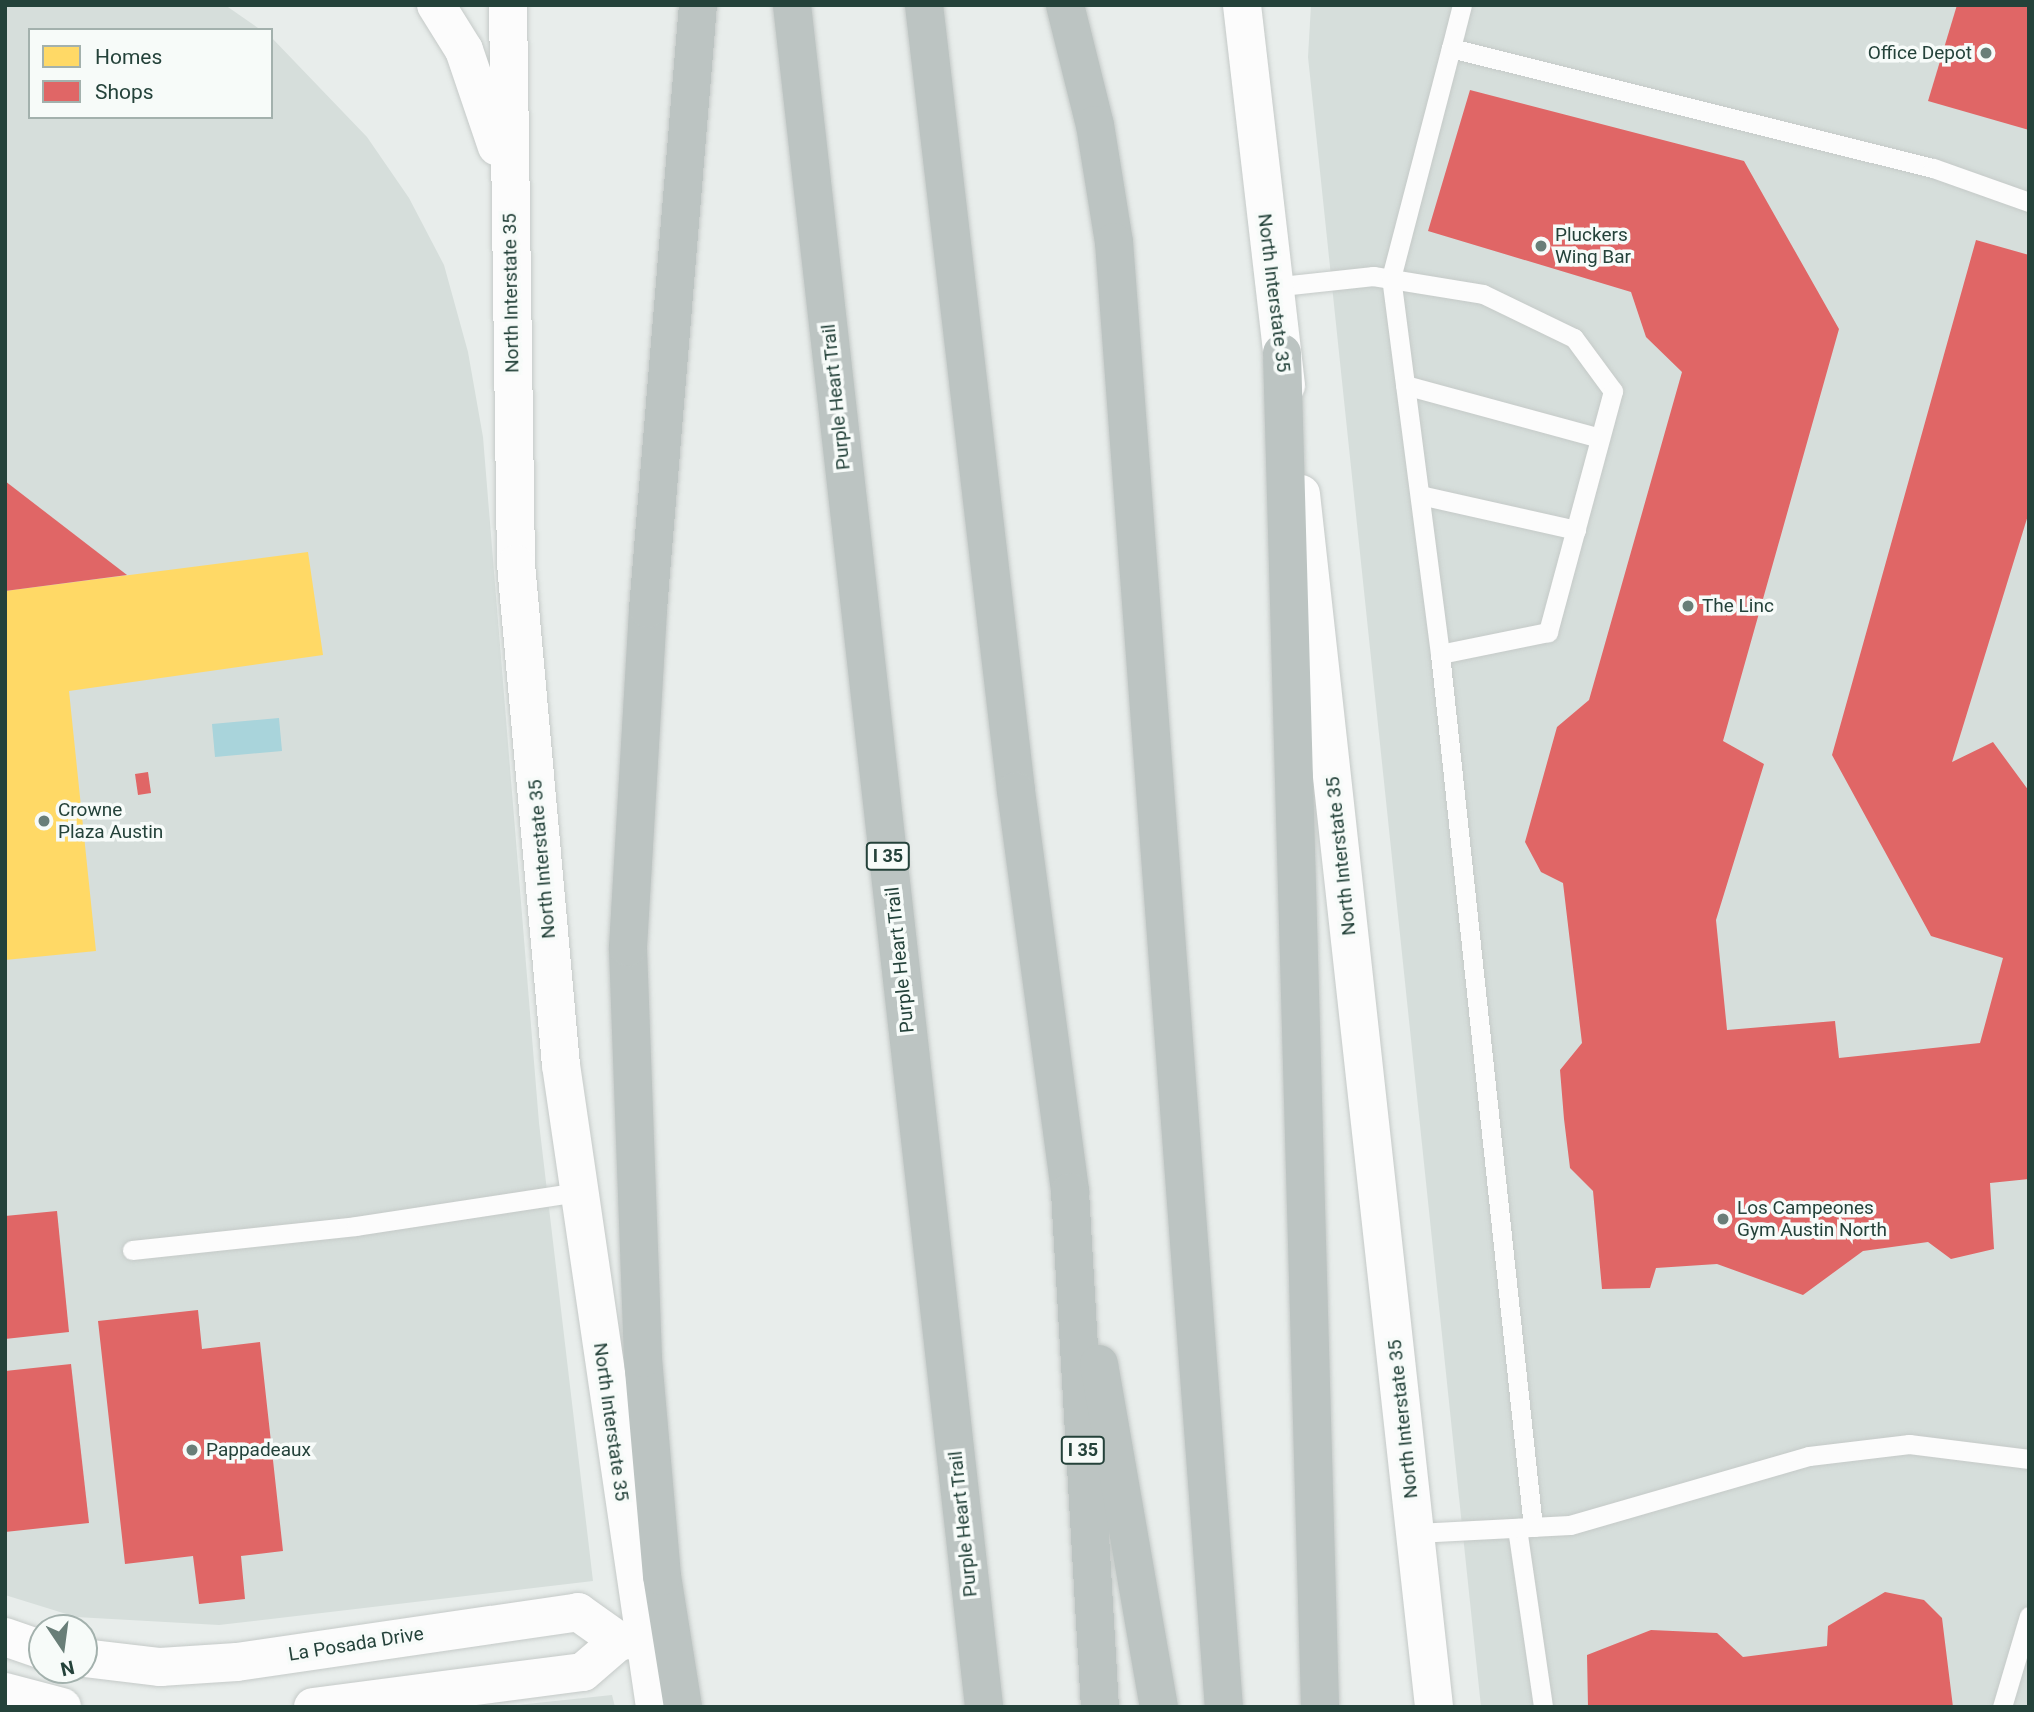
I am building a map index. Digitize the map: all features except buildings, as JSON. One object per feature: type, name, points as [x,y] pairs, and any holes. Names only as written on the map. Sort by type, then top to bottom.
[{"type":"highway","points":[[683,1707],[662,1576],[643,1358],[628,947],[648,609],[698,5]]},
{"type":"highway","name":"Purple Heart Trail","points":[[792,5],[984,1707]]},
{"type":"highway","name":"I 35","points":[[924,5],[1016,791],[1070,1192],[1100,1707]]},
{"type":"highway","points":[[1065,5],[1095,125],[1114,242],[1223,1707]]},
{"type":"highway","points":[[1282,354],[1320,1707]]},
{"type":"highway","points":[[1070,1192],[1159,1707]]},
{"type":"main road","points":[[436,5],[464,50],[509,190]]},
{"type":"main road","name":"North Interstate 35","points":[[508,5],[516,564],[561,1065],[579,1192],[630,1640],[655,1707]]},
{"type":"main road","name":"North Interstate 35","points":[[1242,5],[1434,1707]]},
{"type":"main road","name":"La Posada Drive","points":[[98,1660],[160,1667],[237,1662],[578,1612],[630,1640]]},
{"type":"main road","points":[[5,1637],[28,1645]]},
{"type":"main road","points":[[313,1707],[583,1672],[630,1640]]},
{"type":"main road","points":[[5,1692],[62,1707]]},
{"type":"lane","points":[[1462,5],[1391,278],[1440,654],[1543,1707]]},
{"type":"lane","points":[[1451,48],[1933,168],[2029,202]]},
{"type":"lane","points":[[1272,287],[1391,278],[1483,294],[1574,338],[1613,391],[1548,632],[1440,654]]},
{"type":"lane","points":[[1405,386],[1600,438]]},
{"type":"lane","points":[[1420,495],[1576,530]]},
{"type":"lane","points":[[132,1250],[356,1226],[579,1192]]},
{"type":"lane","points":[[1416,1533],[1570,1525],[1810,1456],[1909,1444],[2029,1459]]},
{"type":"lane","points":[[2002,1707],[2029,1616]]},
{"type":"shaded area","points":[[5,5],[225,5],[258,28],[28,28],[28,119],[273,119],[273,39],[367,137],[409,198],[444,265],[468,352],[483,437],[539,1123],[593,1581],[219,1625],[98,1618],[98,1614],[66,1614],[5,1595]]},
{"type":"shaded area","points":[[1311,5],[2029,5],[2029,1707],[1481,1707],[1308,57]]},
{"type":"shaded area","points":[[612,1695],[615,1707],[498,1707]]},
{"type":"water","points":[[279,718],[282,751],[215,757],[212,724]]},
{"type":"place","name":"Office Depot","points":[[1986,53]]},
{"type":"place","name":"Pluckers Wing Bar","points":[[1541,246]]},
{"type":"place","name":"The Linc","points":[[1688,606]]},
{"type":"place","name":"Crowne Plaza Austin","points":[[44,821]]},
{"type":"place","name":"Los Campeones Gym Austin North","points":[[1723,1219]]},
{"type":"place","name":"Pappadeaux","points":[[192,1450]]}]
